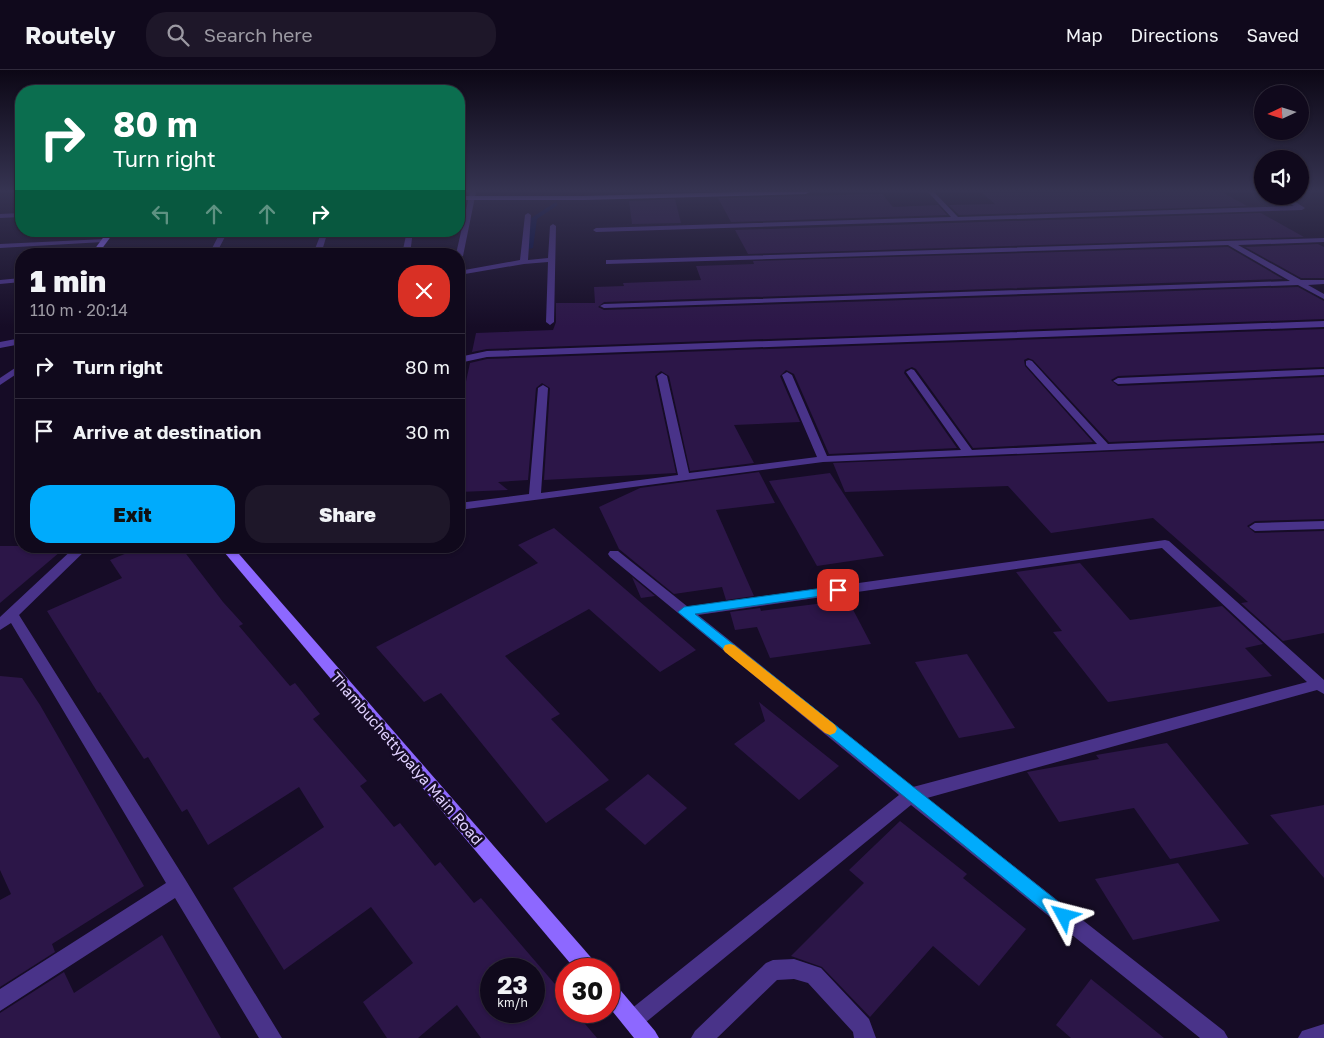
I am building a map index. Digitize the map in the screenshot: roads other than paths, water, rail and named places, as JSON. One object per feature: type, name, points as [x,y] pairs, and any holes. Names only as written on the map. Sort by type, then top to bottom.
[{"type":"main road","points":[[98,248],[106,237]]},
{"type":"main road","name":"Thambuchettypalya Main Road","points":[[231,553],[579,958]]},
{"type":"main road","points":[[620,1005],[648,1038]]},
{"type":"street","points":[[216,248],[222,237]]},
{"type":"street","points":[[524,262],[526,237]]},
{"type":"street","points":[[550,322],[553,237]]},
{"type":"street","points":[[0,246],[103,240]]},
{"type":"street","points":[[609,262],[1324,240]]},
{"type":"street","points":[[1230,242],[1324,296]]},
{"type":"street","points":[[465,272],[524,262],[552,260]]},
{"type":"street","points":[[0,282],[15,281]]},
{"type":"street","points":[[604,306],[1324,282]]},
{"type":"street","points":[[465,359],[487,354],[1324,324]]},
{"type":"street","points":[[0,345],[15,342]]},
{"type":"street","points":[[1029,363],[1106,448]]},
{"type":"street","points":[[0,382],[15,371]]},
{"type":"street","points":[[911,372],[969,453]]},
{"type":"street","points":[[1118,381],[1324,372]]},
{"type":"street","points":[[787,375],[823,459]]},
{"type":"street","points":[[662,376],[684,477]]},
{"type":"street","points":[[535,496],[543,388]]},
{"type":"street","points":[[465,506],[823,459],[1324,438]]},
{"type":"street","points":[[1255,527],[1324,525]]},
{"type":"street","points":[[684,612],[1164,544],[1322,686]]},
{"type":"street","points":[[77,553],[6,620],[179,885],[272,1038]]},
{"type":"street","points":[[614,554],[911,795],[1217,1038]]},
{"type":"street","points":[[633,1020],[911,795],[1322,686]]},
{"type":"street","points":[[0,1001],[179,885]]},
{"type":"street","points":[[702,1038],[773,970],[794,970],[814,975],[862,1026],[865,1038]]},
{"type":"street","points":[[1309,1038],[1324,1034]]},
{"type":"waterway","points":[[530,248],[531,237]]}]
